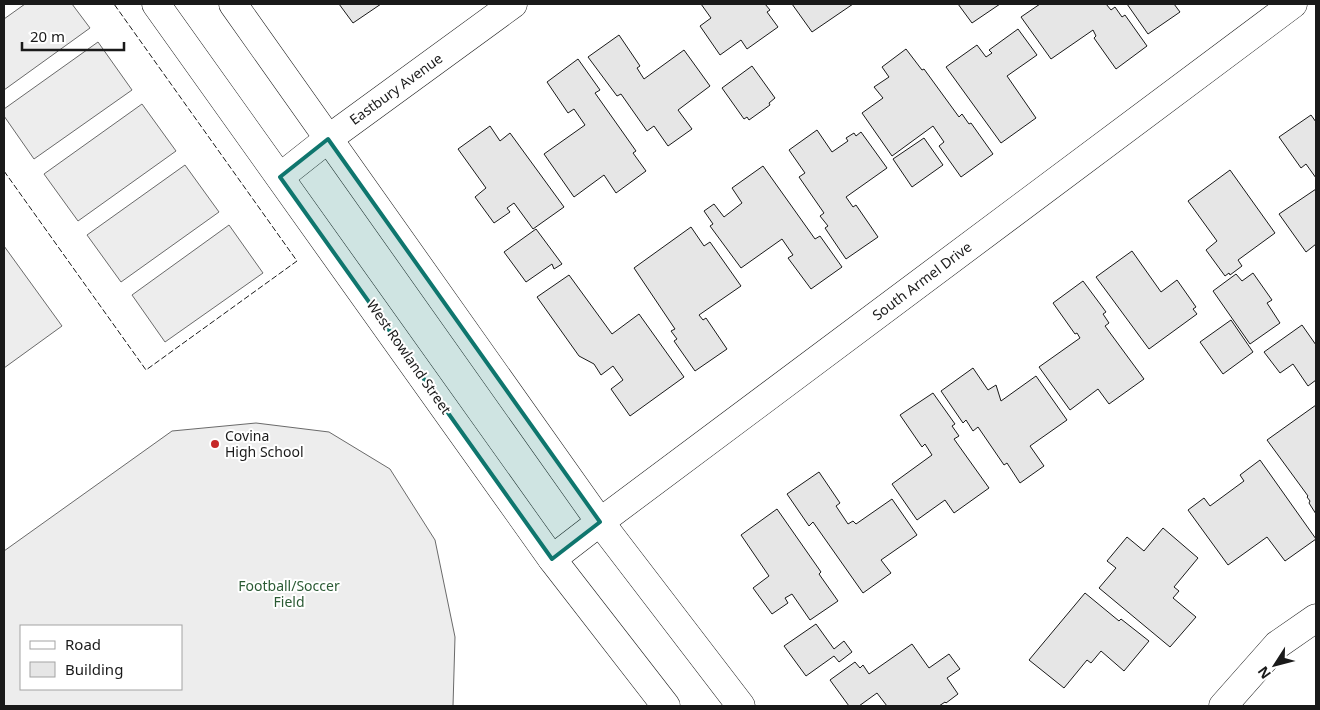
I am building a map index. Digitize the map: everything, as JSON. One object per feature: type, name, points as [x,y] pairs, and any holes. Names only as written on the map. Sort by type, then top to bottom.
[{"type":"main road","name":"West Rowland Street","points":[[156,4],[552,560],[666,706]]},
{"type":"main road","points":[[233,4],[600,522],[741,706]]},
{"type":"main road","name":"Eastbury Avenue","points":[[280,176],[513,4]]},
{"type":"main road","name":"South Armel Drive","points":[[552,560],[600,522],[1293,4]]},
{"type":"main road","points":[[1223,706],[1276,645],[1316,618]]},
{"type":"highlighted area","points":[[328,139],[600,522],[552,559],[280,177]]},
{"type":"shaded area","points":[[25,4],[72,4],[90,28],[4,90],[4,19]]},
{"type":"shaded area","points":[[98,42],[132,90],[34,159],[4,116],[4,109]]},
{"type":"shaded area","points":[[142,104],[176,151],[78,221],[44,174]]},
{"type":"shaded area","points":[[185,165],[219,212],[121,282],[87,235]]},
{"type":"shaded area","points":[[229,225],[263,273],[165,342],[132,295]]},
{"type":"shaded area","points":[[4,246],[62,326],[4,368]]},
{"type":"shaded area","name":"Football/Soccer Field","points":[[256,423],[329,432],[390,469],[435,540],[455,637],[453,706],[4,706],[4,551],[172,431]]},
{"type":"building","points":[[339,4],[381,4],[353,23]]},
{"type":"building","points":[[701,4],[765,4],[770,10],[767,12],[778,27],[747,49],[741,40],[720,55],[700,26],[711,18]]},
{"type":"building","points":[[792,4],[853,4],[812,32]]},
{"type":"building","points":[[958,4],[1000,4],[972,23]]},
{"type":"building","points":[[1040,4],[1106,4],[1111,10],[1115,7],[1122,17],[1125,15],[1147,46],[1116,69],[1094,38],[1096,36],[1093,30],[1051,59],[1021,17]]},
{"type":"building","points":[[1127,4],[1174,4],[1180,12],[1148,34]]},
{"type":"building","points":[[1018,29],[1037,55],[1007,76],[1036,118],[1001,143],[946,67],[977,45],[986,57],[992,53],[989,50]]},
{"type":"building","points":[[619,35],[640,66],[637,68],[644,79],[684,50],[710,86],[678,110],[692,129],[668,146],[654,126],[647,131],[621,94],[617,96],[588,57]]},
{"type":"building","points":[[906,49],[922,70],[924,69],[959,117],[962,114],[969,124],[971,123],[993,154],[961,177],[939,146],[944,142],[933,126],[892,156],[862,113],[883,98],[874,87],[889,77],[882,67]]},
{"type":"building","points":[[578,59],[600,90],[595,93],[636,151],[633,153],[646,171],[616,193],[604,175],[574,197],[544,154],[585,125],[574,109],[568,113],[547,82]]},
{"type":"building","points":[[752,66],[775,98],[769,103],[770,105],[749,120],[747,117],[744,119],[722,88]]},
{"type":"building","points":[[1311,115],[1316,122],[1316,178],[1306,164],[1301,168],[1279,137]]},
{"type":"building","points":[[490,126],[500,141],[510,133],[564,207],[533,229],[514,203],[507,208],[510,212],[494,223],[475,197],[486,188],[458,149]]},
{"type":"building","points":[[817,130],[832,152],[848,141],[846,138],[854,133],[856,136],[861,132],[887,168],[846,197],[853,207],[856,205],[878,237],[846,259],[825,228],[828,226],[820,216],[824,213],[799,177],[805,173],[789,150]]},
{"type":"building","points":[[924,138],[943,165],[912,187],[893,159]]},
{"type":"building","points":[[763,166],[815,239],[820,236],[842,267],[811,289],[788,258],[793,255],[782,239],[741,268],[710,226],[713,224],[704,211],[714,204],[724,217],[742,203],[732,188]]},
{"type":"building","points":[[1230,170],[1275,233],[1238,260],[1242,266],[1230,275],[1229,273],[1225,276],[1206,250],[1217,241],[1188,201]]},
{"type":"building","points":[[1316,189],[1316,244],[1306,252],[1279,214]]},
{"type":"building","points":[[691,227],[704,246],[710,242],[741,286],[699,315],[703,320],[706,318],[727,349],[695,371],[674,341],[677,339],[671,331],[675,329],[634,268]]},
{"type":"building","points":[[536,229],[562,264],[554,269],[552,264],[526,282],[504,252]]},
{"type":"building","points":[[1132,251],[1161,292],[1177,280],[1196,307],[1193,309],[1197,314],[1149,349],[1096,277]]},
{"type":"building","points":[[1253,273],[1272,300],[1267,303],[1280,323],[1250,344],[1213,291],[1236,274],[1242,281]]},
{"type":"building","points":[[569,275],[612,334],[639,314],[684,377],[630,416],[611,389],[623,380],[613,366],[601,375],[594,364],[579,356],[537,297]]},
{"type":"building","points":[[1083,281],[1106,312],[1103,314],[1109,323],[1105,326],[1144,379],[1109,404],[1098,389],[1070,410],[1039,367],[1080,338],[1077,333],[1075,334],[1053,303]]},
{"type":"building","points":[[1231,320],[1253,352],[1223,374],[1200,342]]},
{"type":"building","points":[[1302,325],[1316,345],[1316,380],[1308,386],[1293,364],[1280,373],[1264,352]]},
{"type":"building","points":[[973,368],[988,390],[996,385],[1001,401],[1036,376],[1067,420],[1030,446],[1044,466],[1020,483],[1007,463],[1004,465],[978,427],[973,431],[966,420],[963,423],[941,391]]},
{"type":"building","points":[[933,393],[955,424],[952,426],[959,436],[954,439],[989,488],[954,513],[945,500],[917,520],[892,484],[932,455],[925,444],[922,447],[900,415]]},
{"type":"building","points":[[1316,405],[1316,514],[1309,503],[1308,496],[1267,440]]},
{"type":"building","points":[[1260,460],[1316,539],[1285,561],[1267,537],[1228,565],[1188,510],[1204,498],[1210,506],[1244,481],[1240,475]]},
{"type":"building","points":[[819,472],[840,503],[836,506],[848,524],[853,521],[856,524],[892,499],[917,535],[881,560],[891,573],[863,593],[813,522],[809,526],[787,494]]},
{"type":"building","points":[[777,509],[821,572],[819,574],[838,601],[810,620],[792,594],[785,598],[788,603],[772,614],[753,588],[769,576],[741,535]]},
{"type":"building","points":[[1163,528],[1198,558],[1174,587],[1179,591],[1173,598],[1196,617],[1170,647],[1099,588],[1116,568],[1107,561],[1127,537],[1144,551]]},
{"type":"building","points":[[1085,593],[1119,621],[1121,619],[1149,641],[1124,671],[1101,651],[1091,663],[1087,660],[1064,688],[1029,660]]},
{"type":"building","points":[[816,624],[834,649],[844,641],[852,652],[839,662],[834,656],[806,676],[784,646]]},
{"type":"building","points":[[912,644],[929,668],[949,654],[960,669],[947,678],[958,694],[946,703],[939,706],[887,706],[877,693],[859,706],[849,706],[830,680],[855,662],[860,668],[863,665],[869,674]]},
{"type":"fence","points":[[4,171],[146,370],[297,261],[114,4]]},
{"type":"place","name":"Covina High School","points":[[215,444]]}]
